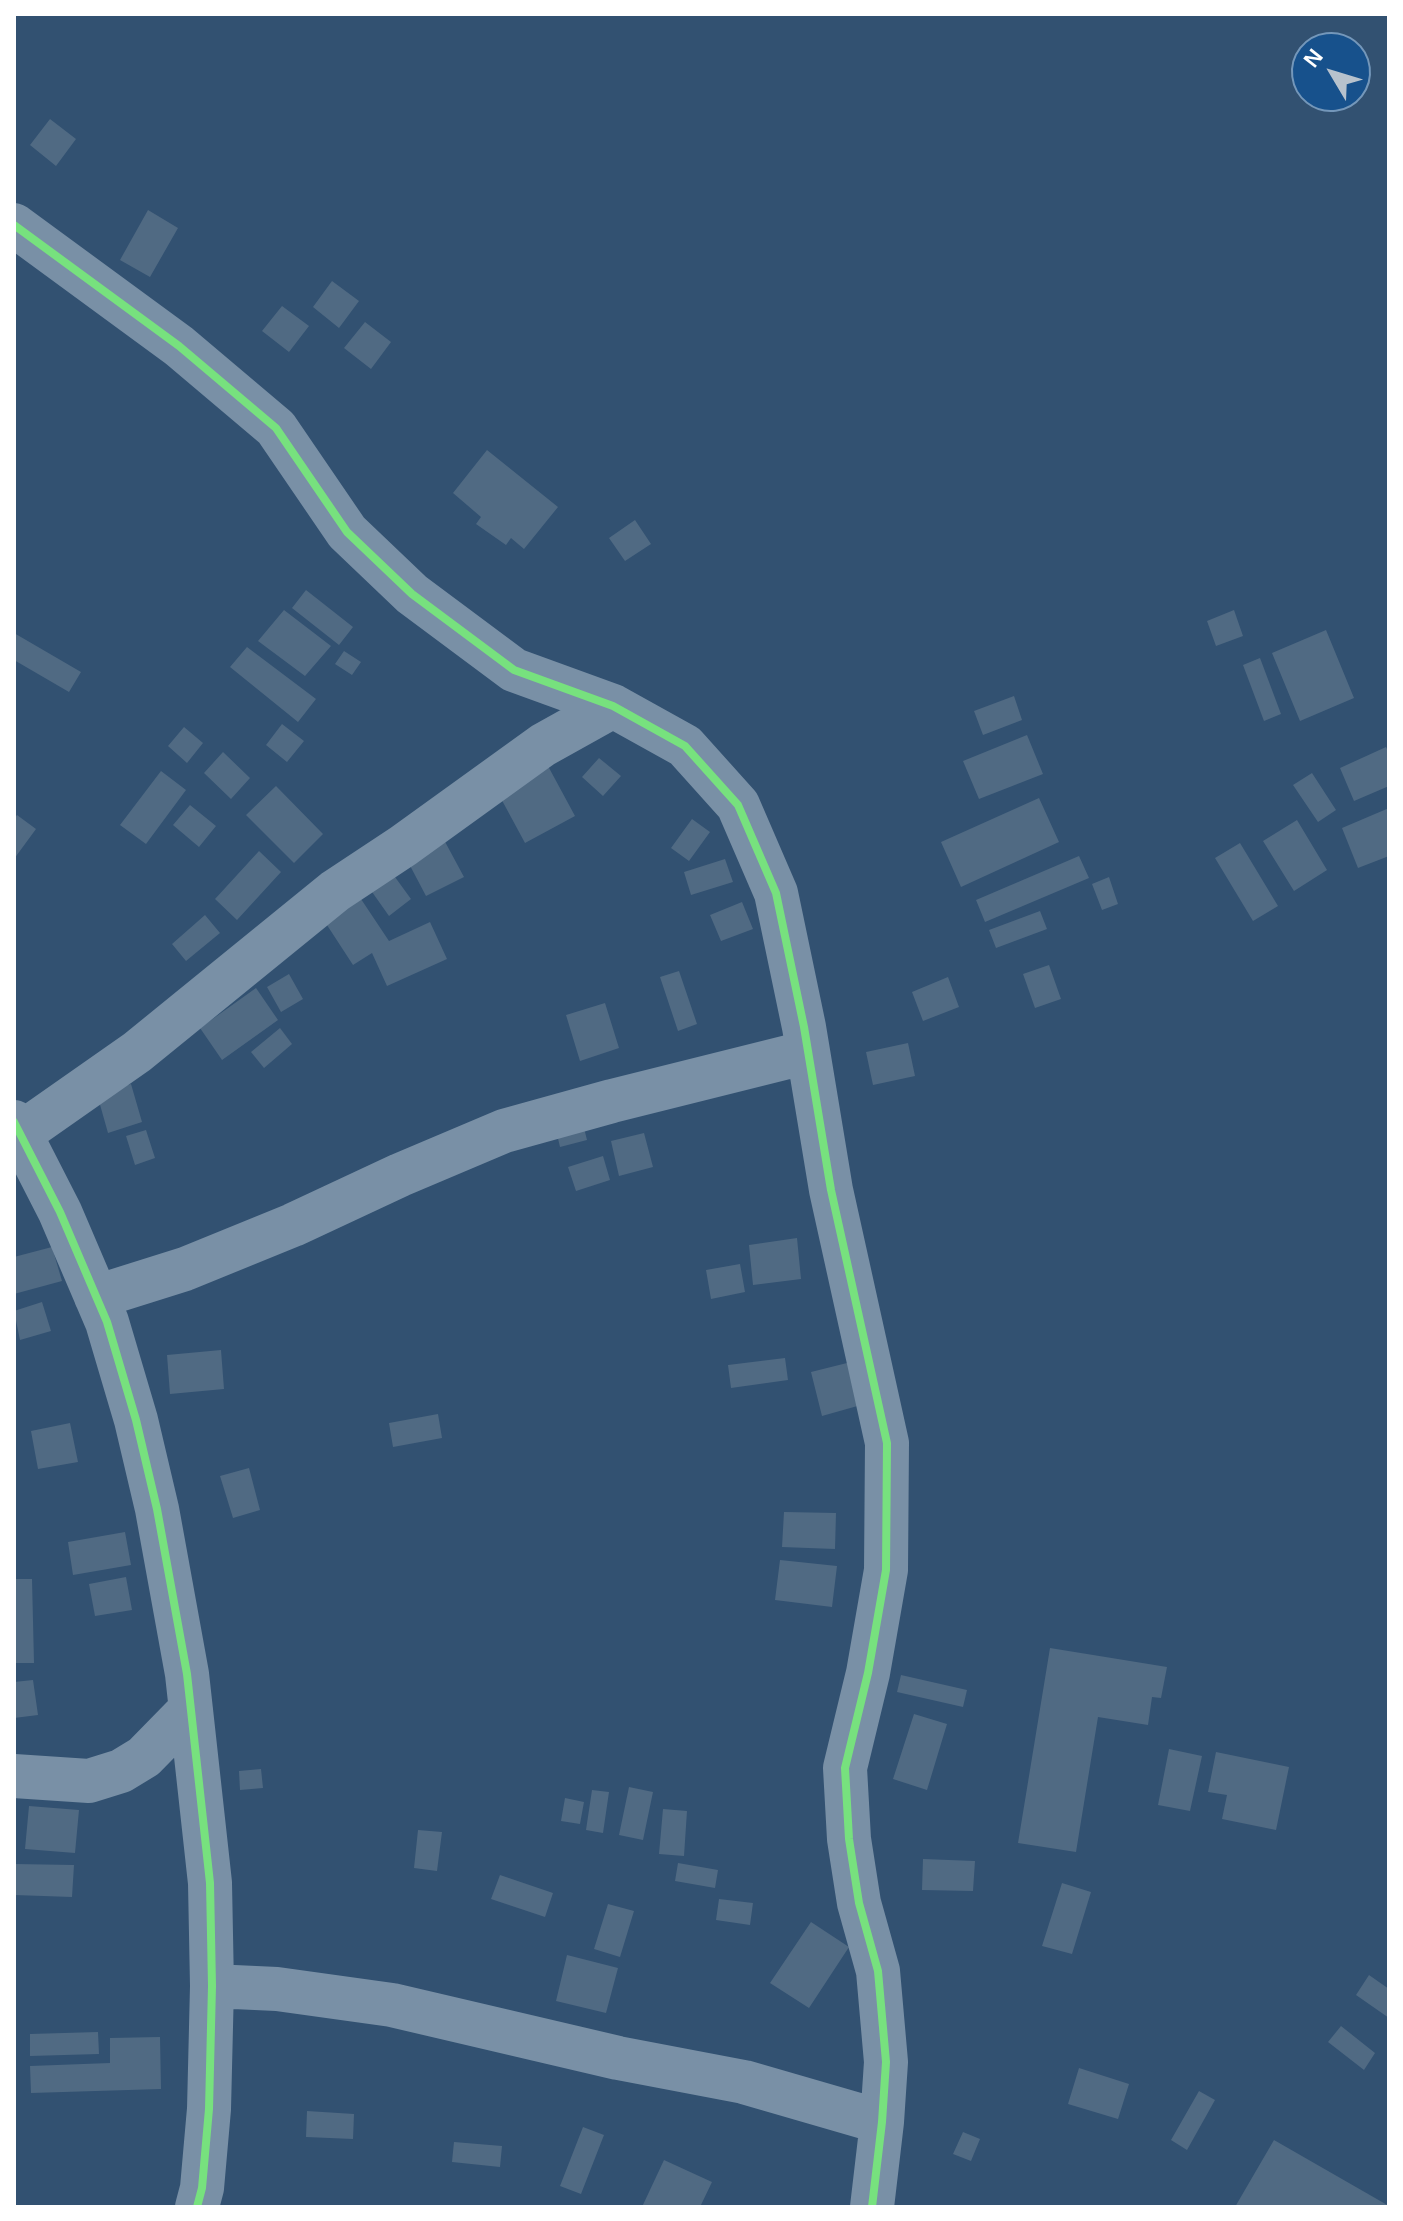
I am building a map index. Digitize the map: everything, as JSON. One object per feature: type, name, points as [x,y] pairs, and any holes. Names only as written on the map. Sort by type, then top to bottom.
[{"type":"street","points":[[14,225],[179,346],[276,428],[347,532],[412,594],[514,670],[613,706],[685,746],[738,805],[776,893],[808,1052],[831,1190],[887,1443],[886,1570],[868,1673],[845,1768],[849,1839],[859,1903],[878,1971],[886,2062],[872,2207]]},
{"type":"street","points":[[197,2207],[202,2188],[209,2109],[212,1986],[210,1883],[187,1674],[157,1509],[136,1420],[107,1322],[60,1212],[17,1128],[137,1052],[335,891],[543,745],[613,706]]},
{"type":"street","points":[[96,1297],[199,1264],[504,1131],[808,1052]]},
{"type":"street","points":[[14,1776],[89,1781],[121,1771],[144,1757],[191,1709]]},
{"type":"street","points":[[212,1986],[277,1989],[392,2005],[618,2058],[744,2082],[882,2122]]},
{"type":"building","points":[[50,119],[76,139],[56,166],[30,145]]},
{"type":"building","points":[[148,210],[178,228],[150,277],[120,260]]},
{"type":"building","points":[[332,281],[359,301],[339,328],[313,307]]},
{"type":"building","points":[[282,306],[309,326],[289,352],[262,331]]},
{"type":"building","points":[[365,322],[391,342],[371,369],[344,348]]},
{"type":"building","points":[[487,450],[558,507],[524,549],[511,538],[506,545],[476,524],[481,517],[453,493]]},
{"type":"building","points":[[635,520],[651,544],[625,561],[609,538]]},
{"type":"building","points":[[306,590],[353,627],[339,645],[292,608]]},
{"type":"building","points":[[284,610],[331,646],[305,676],[258,641]]},
{"type":"building","points":[[1234,610],[1243,636],[1216,646],[1207,621]]},
{"type":"building","points":[[1326,630],[1354,698],[1300,721],[1272,653]]},
{"type":"building","points":[[14,633],[81,672],[69,692],[14,660]]},
{"type":"building","points":[[247,647],[316,699],[298,722],[230,667]]},
{"type":"building","points":[[344,651],[361,662],[352,675],[335,664]]},
{"type":"building","points":[[1260,658],[1281,714],[1264,721],[1243,665]]},
{"type":"building","points":[[1014,696],[1022,720],[983,735],[974,711]]},
{"type":"building","points":[[282,724],[304,741],[287,762],[266,745]]},
{"type":"building","points":[[184,727],[203,743],[187,763],[168,746]]},
{"type":"building","points":[[1027,735],[1043,774],[979,799],[963,761]]},
{"type":"building","points":[[1386,747],[1389,753],[1389,786],[1354,801],[1340,768]]},
{"type":"building","points":[[223,752],[250,778],[231,799],[204,773]]},
{"type":"building","points":[[599,758],[621,776],[603,796],[582,777]]},
{"type":"building","points":[[548,766],[575,816],[525,843],[498,793]]},
{"type":"building","points":[[161,771],[186,790],[146,844],[120,825]]},
{"type":"building","points":[[1312,773],[1336,810],[1318,822],[1293,785]]},
{"type":"building","points":[[276,786],[323,834],[294,863],[246,815]]},
{"type":"building","points":[[1039,798],[1059,842],[961,887],[941,842]]},
{"type":"building","points":[[190,805],[216,826],[199,847],[173,825]]},
{"type":"building","points":[[1389,808],[1389,856],[1358,868],[1342,828]]},
{"type":"building","points":[[17,815],[36,829],[14,859],[14,819]]},
{"type":"building","points":[[692,819],[710,832],[689,861],[671,848]]},
{"type":"building","points":[[1297,820],[1327,870],[1294,891],[1263,841]]},
{"type":"building","points":[[443,838],[464,877],[426,896],[406,858]]},
{"type":"building","points":[[1240,843],[1278,906],[1253,921],[1215,858]]},
{"type":"building","points":[[259,851],[281,872],[237,920],[215,899]]},
{"type":"building","points":[[1079,856],[1089,878],[985,922],[976,900]]},
{"type":"building","points":[[725,859],[733,882],[691,895],[684,872]]},
{"type":"building","points":[[387,866],[411,899],[389,916],[365,882]]},
{"type":"building","points":[[1109,877],[1118,904],[1102,910],[1092,884]]},
{"type":"building","points":[[361,899],[389,941],[430,922],[447,959],[387,986],[372,953],[353,965],[325,922]]},
{"type":"building","points":[[742,902],[753,929],[721,941],[710,915]]},
{"type":"building","points":[[1040,911],[1047,929],[996,948],[989,930]]},
{"type":"building","points":[[205,915],[220,933],[186,961],[172,944]]},
{"type":"building","points":[[1049,965],[1061,999],[1035,1008],[1023,974]]},
{"type":"building","points":[[679,971],[697,1024],[678,1031],[660,977]]},
{"type":"building","points":[[289,974],[303,999],[281,1012],[267,987]]},
{"type":"building","points":[[948,977],[959,1007],[923,1021],[912,992]]},
{"type":"building","points":[[256,988],[278,1020],[222,1060],[200,1028]]},
{"type":"building","points":[[605,1003],[619,1048],[580,1061],[566,1015]]},
{"type":"building","points":[[280,1028],[292,1044],[264,1068],[251,1052]]},
{"type":"building","points":[[908,1043],[915,1076],[873,1085],[866,1052]]},
{"type":"building","points":[[131,1084],[142,1122],[108,1133],[97,1094]]},
{"type":"building","points":[[583,1124],[587,1140],[560,1147],[556,1130]]},
{"type":"building","points":[[146,1130],[155,1158],[135,1165],[126,1136]]},
{"type":"building","points":[[644,1133],[653,1167],[619,1176],[611,1141]]},
{"type":"building","points":[[603,1156],[610,1180],[576,1191],[568,1167]]},
{"type":"building","points":[[797,1238],[801,1279],[753,1285],[749,1245]]},
{"type":"building","points":[[52,1247],[62,1281],[14,1294],[14,1257]]},
{"type":"building","points":[[740,1264],[745,1292],[711,1299],[706,1270]]},
{"type":"building","points":[[42,1302],[51,1331],[20,1340],[14,1311]]},
{"type":"building","points":[[221,1350],[224,1389],[170,1394],[167,1355]]},
{"type":"building","points":[[785,1358],[788,1380],[731,1388],[728,1365]]},
{"type":"building","points":[[851,1362],[861,1405],[822,1416],[811,1372]]},
{"type":"building","points":[[438,1414],[442,1438],[393,1447],[389,1423]]},
{"type":"building","points":[[70,1423],[78,1462],[38,1469],[31,1431]]},
{"type":"building","points":[[249,1468],[260,1510],[233,1518],[220,1476]]},
{"type":"building","points":[[784,1512],[836,1513],[835,1549],[782,1547]]},
{"type":"building","points":[[125,1532],[131,1565],[73,1575],[68,1542]]},
{"type":"building","points":[[780,1560],[837,1566],[832,1607],[775,1600]]},
{"type":"building","points":[[126,1577],[132,1610],[95,1616],[89,1584]]},
{"type":"building","points":[[14,1579],[32,1579],[34,1663],[14,1663]]},
{"type":"building","points":[[1050,1648],[1167,1667],[1161,1698],[1152,1697],[1148,1725],[1098,1717],[1076,1852],[1018,1843]]},
{"type":"building","points":[[901,1675],[967,1690],[963,1707],[897,1692]]},
{"type":"building","points":[[33,1680],[38,1715],[14,1718],[14,1682]]},
{"type":"building","points":[[914,1714],[947,1724],[927,1790],[893,1779]]},
{"type":"building","points":[[1169,1749],[1202,1756],[1190,1811],[1158,1805]]},
{"type":"building","points":[[1216,1752],[1289,1767],[1276,1830],[1222,1819],[1227,1795],[1208,1792]]},
{"type":"building","points":[[261,1769],[263,1788],[240,1790],[239,1771]]},
{"type":"building","points":[[629,1787],[653,1792],[643,1840],[619,1835]]},
{"type":"building","points":[[592,1790],[609,1792],[603,1833],[586,1830]]},
{"type":"building","points":[[565,1798],[584,1802],[580,1824],[561,1821]]},
{"type":"building","points":[[29,1806],[79,1810],[75,1853],[25,1849]]},
{"type":"building","points":[[663,1809],[687,1811],[684,1856],[659,1854]]},
{"type":"building","points":[[418,1830],[442,1832],[437,1871],[414,1868]]},
{"type":"building","points":[[923,1859],[975,1861],[973,1891],[922,1890]]},
{"type":"building","points":[[678,1863],[718,1870],[715,1888],[675,1881]]},
{"type":"building","points":[[14,1864],[74,1865],[72,1897],[14,1895]]},
{"type":"building","points":[[500,1875],[553,1893],[545,1917],[491,1899]]},
{"type":"building","points":[[1062,1883],[1091,1892],[1072,1954],[1042,1946]]},
{"type":"building","points":[[719,1899],[753,1903],[750,1925],[716,1920]]},
{"type":"building","points":[[608,1904],[634,1911],[620,1957],[594,1949]]},
{"type":"building","points":[[811,1922],[849,1947],[809,2008],[770,1983]]},
{"type":"building","points":[[567,1955],[618,1968],[606,2013],[556,2001]]},
{"type":"building","points":[[1369,1975],[1389,1989],[1389,2018],[1356,1995]]},
{"type":"building","points":[[1341,2026],[1375,2053],[1364,2070],[1328,2042]]},
{"type":"building","points":[[98,2032],[99,2054],[30,2056],[30,2034]]},
{"type":"building","points":[[160,2037],[161,2089],[31,2093],[30,2066],[110,2063],[110,2038]]},
{"type":"building","points":[[1079,2068],[1129,2084],[1118,2119],[1068,2104]]},
{"type":"building","points":[[1199,2091],[1215,2100],[1187,2150],[1171,2140]]},
{"type":"building","points":[[307,2111],[354,2114],[353,2139],[306,2137]]},
{"type":"building","points":[[583,2127],[604,2135],[581,2194],[560,2186]]},
{"type":"building","points":[[963,2132],[980,2139],[971,2161],[953,2154]]},
{"type":"building","points":[[1274,2140],[1389,2206],[1389,2207],[1235,2207]]},
{"type":"building","points":[[454,2142],[502,2146],[500,2167],[452,2162]]},
{"type":"building","points":[[664,2160],[712,2182],[700,2207],[642,2207]]},
{"type":"cycle path","points":[[14,225],[179,346],[276,428],[347,532],[412,594],[514,670],[613,706],[685,746],[738,805],[776,893],[804,1027],[831,1190],[887,1443],[886,1570],[868,1673],[845,1768],[849,1839],[859,1903],[878,1971],[886,2062],[872,2207]]},
{"type":"cycle path","points":[[14,1122],[60,1212],[107,1322],[136,1420],[157,1509],[187,1674],[210,1883],[212,1986],[209,2109],[202,2188],[197,2207]]}]
